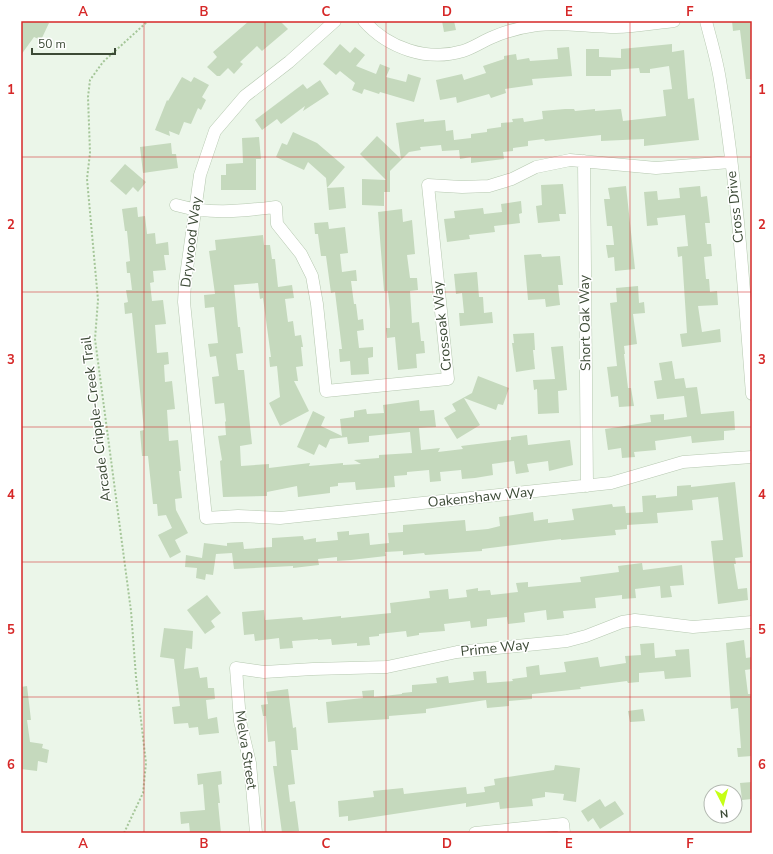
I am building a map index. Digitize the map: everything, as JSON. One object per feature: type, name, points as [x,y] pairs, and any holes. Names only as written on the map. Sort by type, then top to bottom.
[{"type":"street","name":"Drywood Way","points":[[206,518],[184,302],[185,283],[200,175],[215,131],[245,96],[289,62],[335,21]]},
{"type":"street","points":[[364,21],[374,32],[389,43],[418,53],[443,54],[463,51],[498,35],[528,26],[554,23],[618,27],[674,21]]},
{"type":"street","name":"Cross Drive","points":[[706,21],[720,80],[730,162],[747,258],[752,394]]},
{"type":"street","name":"Crossoak Way","points":[[176,205],[196,211],[223,213],[276,207],[277,224],[301,254],[312,276],[317,304],[326,391],[448,379],[428,185],[462,187],[489,186],[512,179],[536,166],[555,162],[584,161],[656,168],[730,162]]},
{"type":"street","name":"Short Oak Way","points":[[584,161],[587,486]]},
{"type":"street","name":"Oakenshaw Way","points":[[206,518],[238,516],[280,518],[587,486],[611,483],[683,462],[752,456]]},
{"type":"street","name":"Prime Way","points":[[236,668],[264,672],[313,668],[387,667],[457,652],[567,641],[586,636],[622,622],[635,620],[693,628],[752,622]]},
{"type":"street","name":"Melva Street","points":[[236,668],[240,721],[250,763],[256,833]]},
{"type":"street","points":[[475,833],[563,824],[564,833]]},
{"type":"path","name":"Arcade Cripple-Creek Trail","points":[[124,833],[143,793],[146,763],[136,677],[131,611],[95,340],[98,300],[86,179],[90,153],[88,97],[90,80],[103,62],[148,21]]},
{"type":"building","points":[[21,21],[45,21],[49,23],[41,40],[34,37],[21,55]]},
{"type":"building","points":[[249,21],[280,21],[288,29],[262,51],[257,46],[240,62],[243,64],[234,74],[228,68],[220,76],[217,76],[207,67],[217,57],[213,52]]},
{"type":"building","points":[[442,21],[454,21],[456,30],[444,32]]},
{"type":"building","points":[[732,21],[752,21],[752,79],[746,79],[740,30],[733,31]]},
{"type":"building","points":[[340,44],[350,53],[355,47],[365,55],[356,66],[376,74],[380,64],[390,68],[386,77],[406,82],[408,74],[421,78],[414,102],[380,92],[379,94],[364,89],[362,94],[352,90],[355,83],[340,71],[336,75],[323,64]]},
{"type":"building","points":[[672,44],[672,52],[684,50],[688,99],[694,98],[699,140],[644,146],[644,139],[601,141],[601,135],[545,141],[544,139],[528,141],[528,146],[513,148],[513,151],[503,152],[504,159],[471,163],[471,157],[460,159],[459,150],[442,151],[441,145],[420,147],[421,150],[409,152],[390,171],[390,192],[384,192],[384,206],[362,205],[362,179],[386,180],[360,154],[377,136],[401,159],[396,123],[424,119],[424,122],[445,120],[446,131],[453,130],[454,140],[471,138],[471,134],[487,132],[487,129],[501,127],[501,123],[513,122],[512,119],[523,118],[524,122],[543,119],[542,111],[565,109],[574,109],[575,111],[595,109],[595,111],[621,109],[623,121],[666,116],[663,90],[672,89],[669,66],[650,69],[650,73],[640,73],[639,68],[611,70],[611,76],[586,76],[586,49],[599,49],[599,57],[621,58],[621,49]]},
{"type":"building","points":[[569,47],[572,76],[532,79],[533,85],[505,89],[506,93],[491,98],[489,94],[457,103],[456,97],[440,100],[436,80],[462,74],[464,80],[486,73],[483,66],[504,59],[504,56],[516,54],[517,60],[529,58],[530,61],[558,59],[557,48]]},
{"type":"building","points":[[182,77],[191,82],[194,77],[209,85],[202,97],[206,100],[201,110],[198,108],[191,124],[184,122],[179,135],[169,131],[170,136],[155,130],[167,100],[168,101]]},
{"type":"building","points":[[320,80],[329,94],[303,111],[305,106],[281,124],[277,119],[262,130],[255,120],[303,84],[307,89]]},
{"type":"building","points":[[293,132],[317,143],[345,167],[327,188],[326,178],[308,162],[304,170],[276,157],[282,143],[287,145]]},
{"type":"building","points":[[259,137],[261,159],[256,159],[256,190],[221,190],[221,175],[226,175],[226,164],[243,163],[242,138]]},
{"type":"building","points":[[171,143],[172,154],[176,154],[178,168],[143,173],[140,147]]},
{"type":"building","points":[[125,164],[146,182],[138,192],[133,187],[126,195],[110,181]]},
{"type":"building","points":[[563,184],[566,214],[559,214],[560,221],[538,223],[536,206],[542,205],[541,185]]},
{"type":"building","points":[[626,186],[635,269],[615,271],[614,257],[608,258],[606,245],[614,245],[612,226],[607,226],[604,199],[610,199],[608,188]]},
{"type":"building","points":[[700,186],[701,197],[707,196],[710,223],[705,223],[707,244],[711,244],[712,256],[704,257],[706,279],[709,279],[710,292],[717,291],[718,305],[698,306],[702,332],[720,329],[721,342],[682,347],[680,334],[687,333],[682,256],[678,257],[677,247],[688,246],[685,215],[657,218],[658,225],[647,226],[644,192],[657,191],[658,200],[680,198],[679,188]]},
{"type":"building","points":[[344,187],[346,208],[329,210],[327,188]]},
{"type":"building","points":[[521,201],[522,213],[519,214],[520,223],[494,226],[495,232],[469,235],[470,239],[447,242],[444,219],[455,218],[454,211],[483,208],[484,214],[502,212],[501,204]]},
{"type":"building","points":[[137,207],[138,217],[145,216],[147,234],[155,233],[156,244],[168,242],[169,255],[164,255],[166,270],[153,271],[154,282],[150,283],[152,301],[163,300],[166,324],[155,325],[157,353],[168,352],[169,364],[164,365],[165,382],[172,381],[175,409],[167,410],[169,441],[178,440],[181,471],[179,471],[182,498],[175,499],[176,510],[188,533],[175,540],[181,552],[170,558],[158,535],[172,528],[166,515],[158,516],[157,504],[153,504],[148,456],[142,456],[140,431],[144,430],[132,313],[125,314],[124,303],[128,302],[126,290],[132,290],[130,273],[127,273],[126,262],[130,261],[127,231],[125,231],[122,209]]},
{"type":"building","points":[[402,209],[403,222],[412,220],[415,254],[407,255],[410,278],[417,278],[418,290],[410,291],[412,323],[419,322],[421,341],[424,341],[425,353],[416,354],[417,368],[398,370],[395,337],[387,338],[386,328],[390,328],[390,311],[388,291],[384,291],[378,212]]},
{"type":"building","points":[[328,222],[329,229],[345,227],[348,253],[340,254],[342,272],[356,270],[357,281],[351,281],[354,304],[356,304],[358,320],[363,319],[364,330],[357,331],[359,348],[373,347],[373,357],[368,358],[369,374],[351,375],[350,361],[340,362],[339,349],[342,349],[335,292],[331,293],[326,256],[321,256],[318,234],[315,234],[314,223]]},
{"type":"building","points":[[263,235],[264,245],[270,245],[272,259],[275,259],[278,287],[292,285],[294,298],[285,299],[288,322],[293,321],[295,336],[301,335],[303,347],[301,347],[303,366],[296,367],[298,381],[294,381],[309,411],[280,426],[269,403],[280,397],[277,366],[270,367],[269,357],[271,357],[263,298],[260,299],[258,283],[234,285],[238,327],[240,327],[243,353],[236,354],[238,370],[244,370],[252,444],[240,446],[241,466],[269,464],[269,468],[310,463],[309,466],[343,463],[343,465],[361,464],[354,460],[379,458],[379,455],[412,453],[410,432],[369,436],[369,442],[348,444],[347,437],[330,439],[326,448],[319,444],[314,455],[297,447],[313,411],[325,417],[321,426],[342,436],[340,419],[354,417],[354,411],[366,409],[367,414],[384,413],[383,405],[419,400],[420,411],[434,410],[436,427],[419,428],[421,450],[440,448],[438,452],[463,449],[461,446],[511,440],[511,437],[527,435],[528,445],[570,440],[573,465],[549,471],[548,461],[527,464],[529,472],[516,474],[514,461],[492,464],[493,475],[475,478],[462,479],[461,470],[440,472],[441,481],[430,482],[429,470],[407,472],[407,475],[394,476],[395,487],[356,490],[355,482],[338,483],[338,486],[330,487],[330,493],[298,497],[297,486],[267,492],[267,496],[223,497],[220,461],[222,460],[218,436],[226,435],[226,421],[224,403],[215,404],[212,377],[219,376],[216,356],[210,357],[208,344],[218,343],[214,307],[205,308],[204,295],[215,294],[209,251],[216,250],[215,240]]},
{"type":"building","points":[[541,254],[542,257],[560,256],[563,285],[558,285],[560,305],[546,307],[545,299],[528,300],[524,255]]},
{"type":"building","points":[[477,272],[479,297],[483,297],[484,313],[492,312],[493,323],[460,326],[459,313],[464,313],[462,293],[456,294],[454,274]]},
{"type":"building","points":[[638,286],[639,303],[644,302],[645,313],[633,314],[637,344],[624,346],[628,388],[631,388],[634,406],[619,407],[618,396],[611,397],[607,367],[617,366],[610,303],[617,302],[616,288]]},
{"type":"building","points":[[534,333],[535,350],[533,350],[535,369],[516,372],[512,343],[514,343],[513,334]]},
{"type":"building","points":[[563,346],[567,390],[558,391],[559,413],[538,414],[537,389],[534,390],[533,380],[555,379],[551,347]]},
{"type":"building","points":[[672,361],[675,379],[684,378],[686,388],[697,387],[701,414],[734,411],[735,430],[724,431],[724,440],[692,443],[691,436],[655,441],[656,450],[634,452],[635,457],[622,458],[621,448],[608,450],[605,429],[651,422],[650,415],[664,414],[664,420],[687,417],[684,396],[657,399],[654,381],[662,380],[659,363]]},
{"type":"building","points":[[478,376],[509,388],[503,405],[498,404],[496,410],[464,398],[480,425],[457,439],[444,418],[456,411],[452,404],[472,393]]},
{"type":"building","points":[[735,482],[743,557],[735,558],[736,564],[734,564],[738,589],[747,588],[748,600],[718,604],[711,541],[723,540],[718,497],[692,500],[693,510],[657,513],[658,523],[627,525],[627,529],[615,530],[616,535],[561,539],[482,549],[482,551],[425,555],[424,553],[403,555],[403,551],[385,552],[386,556],[351,560],[337,561],[337,557],[318,559],[319,565],[293,568],[293,566],[234,569],[232,553],[216,554],[213,575],[206,574],[205,580],[196,578],[197,568],[185,567],[186,555],[202,558],[204,543],[227,546],[227,543],[243,542],[244,549],[272,547],[272,538],[303,536],[304,540],[316,538],[316,542],[338,540],[337,532],[349,531],[349,535],[369,533],[370,545],[389,543],[388,533],[403,532],[403,525],[465,520],[466,531],[488,529],[500,526],[499,517],[533,512],[534,521],[548,519],[548,523],[574,520],[572,509],[612,504],[613,507],[625,506],[626,513],[643,512],[642,496],[656,495],[656,498],[677,496],[677,486],[691,485],[691,487]]},
{"type":"building","points":[[642,563],[643,570],[682,565],[684,585],[670,586],[672,597],[661,598],[660,586],[635,589],[636,598],[622,599],[622,595],[595,598],[596,608],[563,611],[564,618],[547,620],[546,610],[524,613],[525,622],[508,624],[507,617],[487,619],[487,626],[471,628],[470,621],[444,624],[445,631],[419,633],[419,635],[407,637],[406,631],[379,634],[379,636],[369,637],[370,645],[357,646],[357,643],[332,645],[331,639],[318,639],[292,641],[293,648],[280,649],[279,638],[255,641],[254,634],[244,635],[242,612],[264,610],[265,620],[302,617],[303,620],[341,616],[341,618],[391,613],[390,603],[430,598],[429,591],[448,589],[449,599],[467,597],[466,590],[478,588],[478,591],[490,590],[491,595],[518,592],[516,583],[528,582],[528,587],[581,582],[580,577],[619,572],[618,566]]},
{"type":"building","points":[[207,595],[221,613],[211,621],[215,627],[205,634],[187,610]]},
{"type":"building","points":[[164,628],[193,631],[192,649],[186,648],[184,669],[198,667],[200,678],[207,677],[208,688],[214,688],[215,699],[206,700],[208,719],[217,717],[219,733],[199,735],[198,727],[189,728],[188,723],[174,724],[172,707],[180,706],[174,659],[160,657]]},
{"type":"building","points":[[744,640],[746,658],[752,657],[752,669],[745,670],[748,694],[752,694],[752,756],[738,757],[737,748],[741,748],[738,708],[731,709],[726,643]]},
{"type":"building","points":[[654,643],[655,658],[676,656],[675,650],[689,649],[691,677],[665,679],[664,671],[639,673],[639,682],[628,683],[627,681],[580,687],[581,689],[532,694],[532,699],[509,701],[509,706],[487,708],[486,700],[426,709],[426,713],[389,716],[389,719],[328,723],[326,702],[363,698],[362,691],[374,690],[374,697],[402,694],[412,692],[412,685],[437,683],[436,678],[448,676],[449,683],[474,680],[473,672],[486,671],[487,683],[513,681],[512,679],[527,677],[526,667],[539,665],[540,675],[566,672],[564,662],[598,657],[600,667],[626,663],[625,656],[641,655],[640,644]]},
{"type":"building","points":[[27,686],[31,720],[27,720],[30,742],[43,744],[42,748],[49,750],[47,763],[38,761],[37,771],[21,769],[21,687]]},
{"type":"building","points":[[288,689],[293,728],[296,727],[298,750],[291,750],[295,784],[288,785],[290,802],[295,801],[299,831],[282,833],[273,766],[277,766],[275,741],[268,742],[266,716],[263,716],[261,705],[268,704],[266,692]]},
{"type":"building","points":[[643,709],[645,721],[630,722],[628,711]]},
{"type":"building","points":[[555,765],[580,768],[576,802],[563,800],[564,794],[545,792],[545,797],[532,799],[533,806],[500,809],[499,802],[466,807],[466,803],[348,821],[348,816],[339,817],[338,801],[374,797],[373,791],[403,788],[404,794],[466,787],[467,794],[485,792],[484,787],[495,785],[494,779],[554,770]]},
{"type":"building","points":[[221,771],[222,784],[218,785],[220,803],[218,803],[221,833],[190,833],[189,823],[181,824],[180,812],[205,810],[203,784],[198,785],[197,774]]},
{"type":"building","points":[[752,782],[752,799],[743,800],[743,784],[740,783]]},
{"type":"building","points":[[600,799],[605,807],[615,801],[624,814],[600,829],[593,818],[588,822],[581,811]]}]
